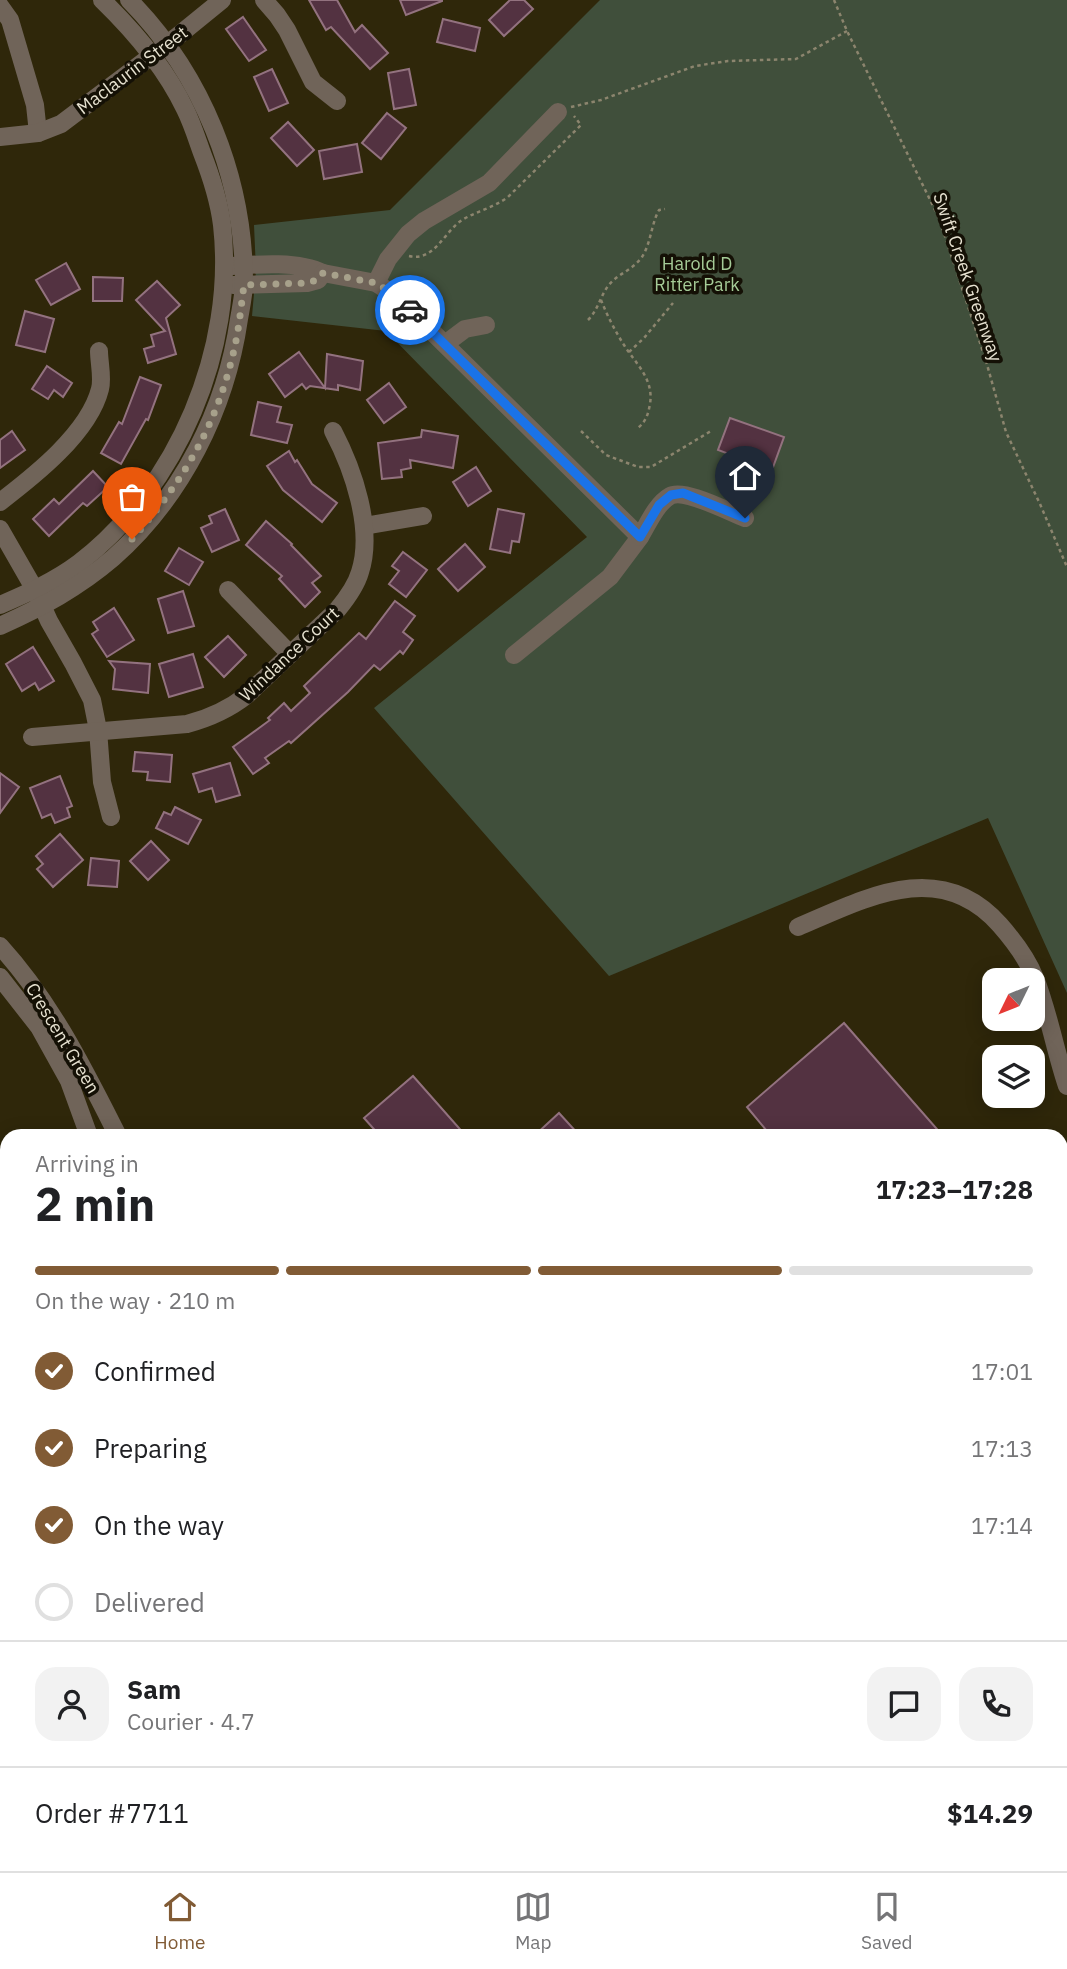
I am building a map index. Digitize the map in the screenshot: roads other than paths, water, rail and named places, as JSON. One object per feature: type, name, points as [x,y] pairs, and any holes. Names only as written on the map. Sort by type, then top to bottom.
[{"type":"street","points":[[0,626],[39,599],[103,542],[143,499],[192,417],[215,342],[225,267],[222,222],[210,173],[186,109],[152,55],[102,0]]},
{"type":"street","points":[[0,605],[39,599],[82,582],[132,539],[156,512],[192,460],[219,402],[235,346],[244,285],[240,220],[228,167],[203,102],[168,44],[129,0]]},
{"type":"street","name":"Maclaurin Street","points":[[0,137],[38,134],[61,124],[222,0]]},
{"type":"street","points":[[264,0],[287,30],[313,82],[337,101]]},
{"type":"street","points":[[5,13],[35,105],[38,134]]},
{"type":"street","points":[[376,283],[388,259],[408,234],[424,221],[489,183],[558,112]]},
{"type":"street","points":[[225,267],[310,267],[323,273],[376,283],[396,296],[640,537]]},
{"type":"street","points":[[223,285],[307,283],[317,280],[323,273]]},
{"type":"street","points":[[445,344],[465,328],[486,325]]},
{"type":"street","points":[[0,502],[52,459],[88,415],[100,387],[99,351]]},
{"type":"street","name":"Windance Court","points":[[32,737],[187,724],[205,720],[247,695],[338,609],[360,574],[364,557],[364,526],[347,457],[333,431]]},
{"type":"street","points":[[514,655],[610,577],[640,537],[659,505],[671,495],[683,493],[745,518]]},
{"type":"street","points":[[364,526],[423,516]]},
{"type":"street","points":[[0,530],[92,700],[98,730],[102,782],[111,817]]},
{"type":"street","points":[[229,590],[290,654]]},
{"type":"street","points":[[798,927],[867,899],[903,888],[941,889],[957,893],[974,903],[992,916],[1010,936],[1030,967],[1067,1086]]},
{"type":"street","name":"Crescent Green","points":[[0,946],[26,977],[56,1021],[115,1129]]},
{"type":"street","name":"Crescent Green","points":[[0,977],[39,1027],[69,1081],[86,1129]]},
{"type":"park label","name":"Harold D Ritter Park","points":[[697,273]]}]
